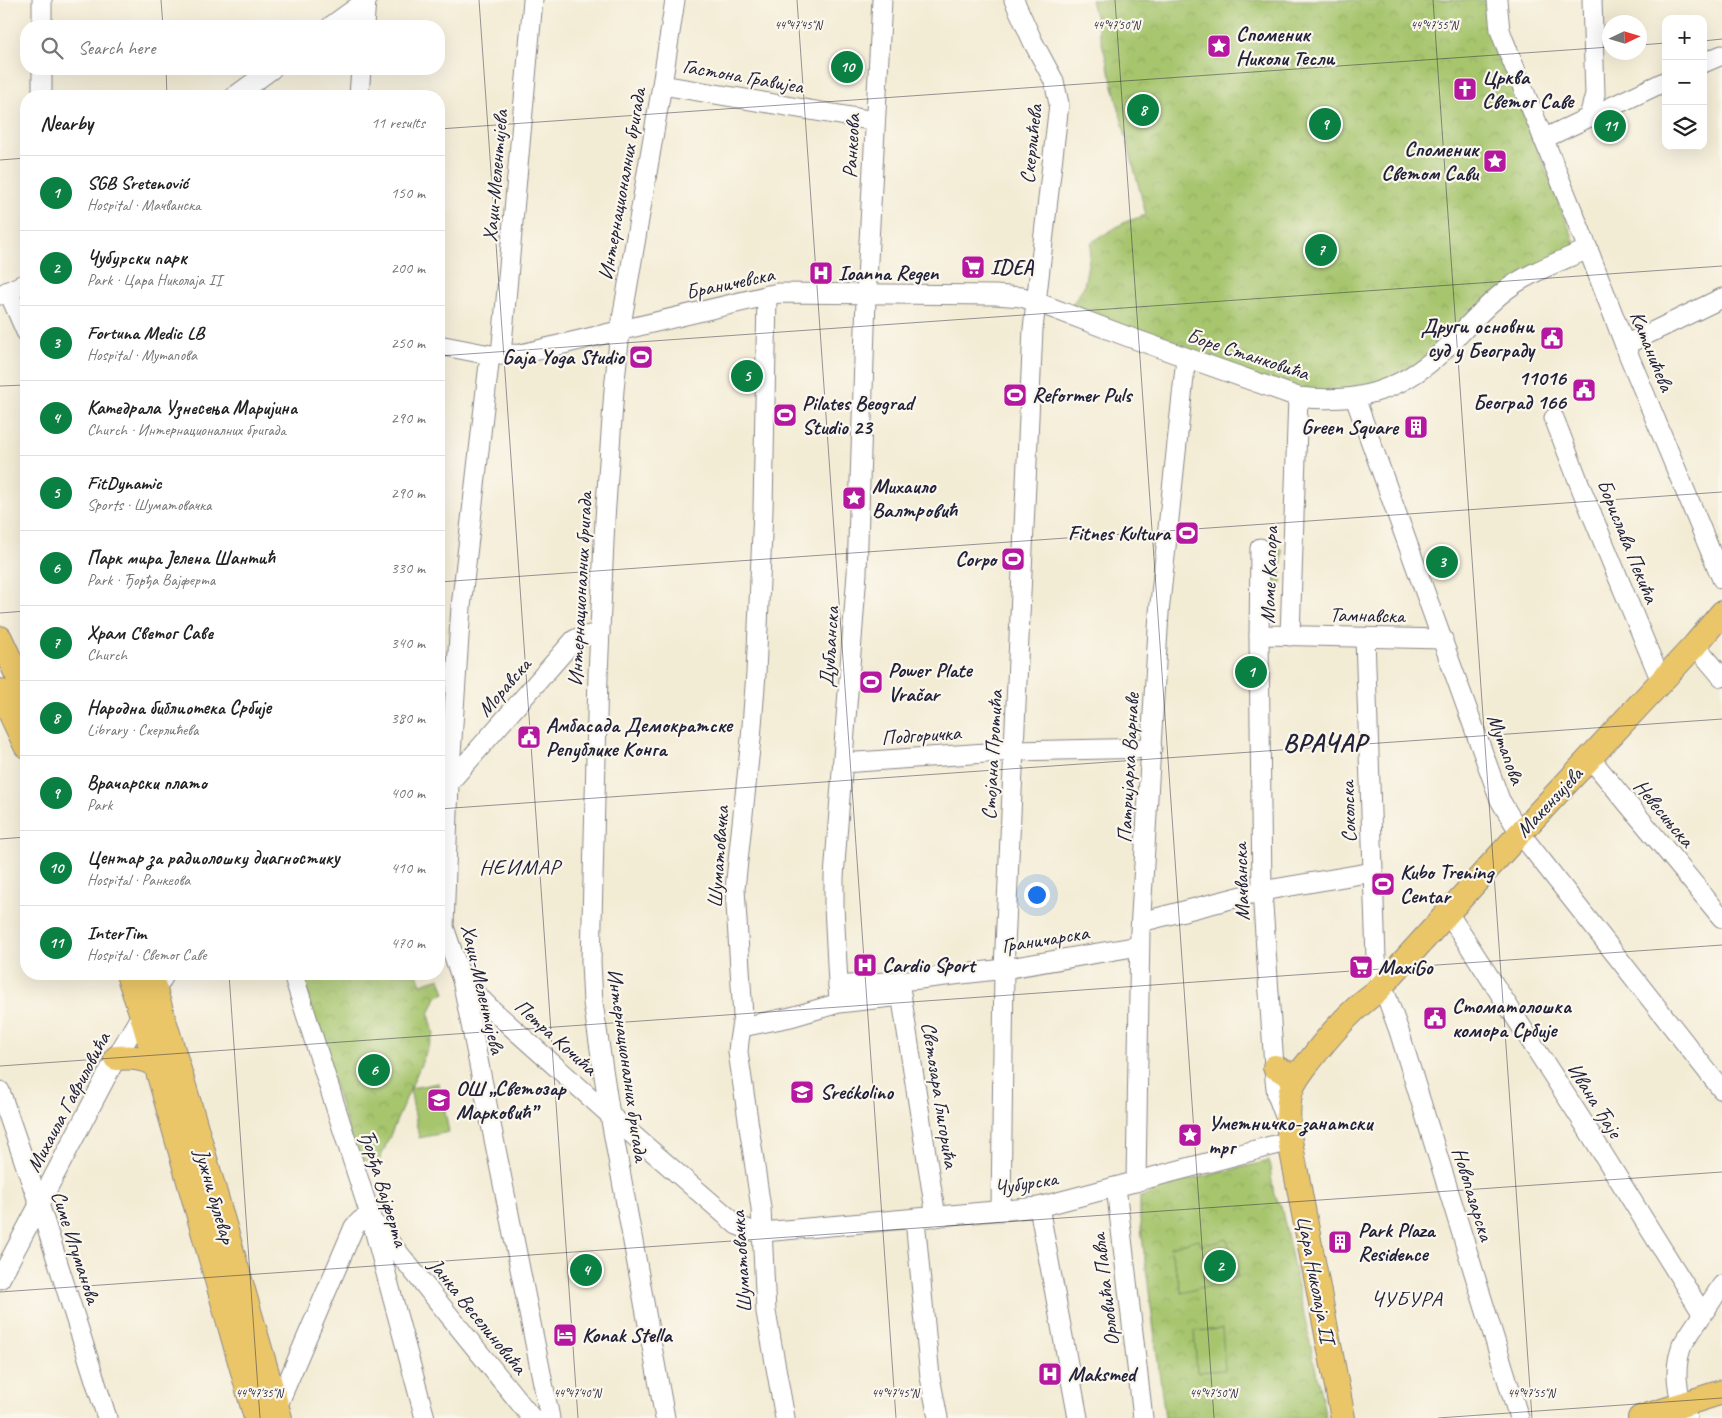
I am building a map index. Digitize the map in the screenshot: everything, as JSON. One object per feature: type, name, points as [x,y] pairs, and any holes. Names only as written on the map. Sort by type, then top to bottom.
[{"type":"main road","name":"Макензијева","points":[[1289,1133],[1291,1091],[1302,1071],[1330,1034],[1360,1003],[1379,988],[1722,613]]},
{"type":"main road","points":[[0,638],[20,681]]},
{"type":"main road","points":[[0,691],[20,733]]},
{"type":"main road","name":"Јужни булевар","points":[[130,980],[271,1414]]},
{"type":"main road","name":"Јужни булевар","points":[[157,980],[271,1414]]},
{"type":"main road","name":"Макензијева","points":[[1289,1133],[1325,1067],[1366,1016],[1379,988]]},
{"type":"main road","points":[[116,1058],[146,1059],[156,1064]]},
{"type":"main road","points":[[1275,1068],[1289,1074],[1302,1071]]},
{"type":"main road","name":"Цара Николаја II","points":[[1289,1133],[1343,1418]]},
{"type":"main road","points":[[1640,1418],[1684,1411],[1722,1392]]},
{"type":"street","points":[[42,0],[42,20]]},
{"type":"street","points":[[339,20],[367,0]]},
{"type":"street","points":[[365,20],[367,0]]},
{"type":"street","name":"Хаџи-Мелентијева","points":[[445,854],[461,607],[495,355],[533,0]]},
{"type":"street","name":"Интернационалних бригада","points":[[666,1418],[610,1115],[591,982],[600,633],[605,519],[620,331],[675,0]]},
{"type":"street","name":"Ранкеова","points":[[866,294],[882,0]]},
{"type":"street","name":"Скерлићева","points":[[1014,0],[1054,81],[1059,104],[1036,302]]},
{"type":"street","name":"Катанићева","points":[[1497,0],[1502,38],[1722,579]]},
{"type":"street","points":[[1589,117],[1595,94],[1592,0]]},
{"type":"street","points":[[1707,61],[1722,54]]},
{"type":"street","points":[[42,75],[42,90]]},
{"type":"street","points":[[244,90],[264,75]]},
{"type":"street","points":[[359,90],[361,75]]},
{"type":"street","points":[[1543,139],[1662,83]]},
{"type":"street","name":"Гастона Гравијеа","points":[[662,85],[875,122]]},
{"type":"street","points":[[1595,94],[1607,103],[1617,104]]},
{"type":"street","name":"Боре Станковића","points":[[1036,302],[1186,358],[1298,397],[1318,399],[1355,398],[1380,391],[1411,376],[1428,364],[1486,306],[1508,288],[1588,249]]},
{"type":"street","points":[[20,286],[4,293],[20,321]]},
{"type":"street","name":"Браничевска","points":[[445,346],[495,355],[540,350],[778,293],[995,295],[1022,298],[1036,302]]},
{"type":"street","name":"Дубљанска","points":[[838,994],[834,877],[857,573],[866,294]]},
{"type":"street","name":"Шуматовачка","points":[[767,295],[763,510],[756,673],[735,889],[743,1016],[738,1041],[738,1052],[763,1232],[766,1312],[785,1418]]},
{"type":"street","points":[[1625,344],[1722,298]]},
{"type":"street","name":"Стојана Протића","points":[[1001,1211],[1004,969],[1033,329],[1036,302]]},
{"type":"street","name":"Патријарха Варнаве","points":[[1136,1182],[1140,922],[1160,612],[1186,358]]},
{"type":"street","name":"Моме Капора","points":[[1260,548],[1259,635],[1290,636],[1298,397]]},
{"type":"street","name":"Мутапова","points":[[1355,398],[1500,800],[1520,834],[1722,1090]]},
{"type":"street","name":"Борислава Пекића","points":[[1554,418],[1661,681]]},
{"type":"street","name":"Моравска","points":[[449,783],[574,640],[600,633]]},
{"type":"street","name":"Мачванска","points":[[1259,635],[1262,891],[1277,1095],[1289,1133]]},
{"type":"street","name":"Тамнавска","points":[[1290,636],[1443,639]]},
{"type":"street","name":"Соколска","points":[[1365,638],[1376,958],[1379,988]]},
{"type":"street","points":[[1694,645],[1722,677]]},
{"type":"street","name":"Подгоричка","points":[[843,764],[1014,751],[1152,748]]},
{"type":"street","name":"Невесињска","points":[[1590,758],[1722,918]]},
{"type":"street","points":[[1140,922],[1262,891],[1373,872]]},
{"type":"street","name":"Ивана Ђаје","points":[[1448,913],[1583,1122],[1702,1313]]},
{"type":"street","name":"Хаџи-Мелентијева","points":[[445,935],[462,980],[550,1418]]},
{"type":"street","name":"Граничарска","points":[[742,1027],[791,1016],[838,994],[900,989],[1139,946]]},
{"type":"street","name":"Михаила Гавриловића","points":[[0,1279],[116,1058],[142,1015],[157,980]]},
{"type":"street","name":"Ђорђа Вајферта","points":[[295,980],[371,1218],[425,1418]]},
{"type":"street","name":"Петра Кочића","points":[[462,980],[489,1007],[610,1115],[737,1225],[752,1231],[763,1232]]},
{"type":"street","name":"Новопазарска","points":[[1379,988],[1402,1040],[1519,1418]]},
{"type":"street","name":"Светозара Глигорића","points":[[900,989],[936,1217]]},
{"type":"street","name":"Симе Игуманова","points":[[0,1091],[40,1205],[107,1418]]},
{"type":"street","name":"Чубурска","points":[[763,1232],[1039,1207],[1136,1182],[1289,1133]]},
{"type":"street","name":"Орловића Павла","points":[[1116,1187],[1143,1418]]},
{"type":"street","points":[[1039,1207],[1078,1418]]},
{"type":"street","points":[[271,1414],[354,1227],[361,1220],[371,1218]]},
{"type":"street","name":"Јанка Веселиновића","points":[[371,1218],[532,1418]]},
{"type":"street","points":[[915,1219],[930,1377],[938,1418]]},
{"type":"street","points":[[1684,1411],[1676,1378],[1677,1360],[1682,1344],[1722,1286]]},
{"type":"green space","points":[[1091,0],[1490,0],[1491,32],[1579,253],[1522,280],[1411,376],[1318,399],[1066,314],[1084,286],[1092,242],[1125,222],[1146,215]]},
{"type":"green space","points":[[1270,549],[1282,549],[1281,583],[1269,583]]},
{"type":"green space","points":[[301,980],[419,980],[421,984],[441,980],[445,993],[436,997],[429,1014],[434,1034],[377,1166],[357,1157]]},
{"type":"green space","points":[[439,1083],[449,1132],[419,1138],[410,1088]]},
{"type":"green space","points":[[1269,1161],[1274,1195],[1281,1206],[1326,1418],[1165,1418],[1140,1220],[1140,1197],[1152,1194],[1151,1189]]},
{"type":"green space","points":[[1199,1239],[1201,1246],[1227,1239],[1238,1277],[1182,1293],[1170,1247]]},
{"type":"green space","points":[[1222,1329],[1225,1370],[1197,1372],[1194,1331]]},
{"type":"place","name":"Споменик Николи Тесли","points":[[1219,46]]},
{"type":"place","name":"Центар за радиолошку диагностику","points":[[847,67]]},
{"type":"place","name":"Црква Светог Саве","points":[[1465,89]]},
{"type":"place","name":"Народна библиотека Србије","points":[[1143,110]]},
{"type":"place","name":"Врачарски плато","points":[[1325,124]]},
{"type":"place","name":"InterTim","points":[[1610,126]]},
{"type":"place","name":"Споменик Светом Сави","points":[[1495,161]]},
{"type":"place","name":"Храм Светог Саве","points":[[1321,250]]},
{"type":"place","name":"IDEA","points":[[973,267]]},
{"type":"place","name":"Ioanna Regen","points":[[821,273]]},
{"type":"place","name":"Други основни суд у Београду","points":[[1552,338]]},
{"type":"place","name":"Gaja Yoga Studio","points":[[641,357]]},
{"type":"place","name":"FitDynamic","points":[[747,376]]},
{"type":"place","name":"11016 Београд 166","points":[[1584,390]]},
{"type":"place","name":"Reformer Puls","points":[[1015,395]]},
{"type":"place","name":"Pilates Beograd Studio 23","points":[[785,415]]},
{"type":"place","name":"Green Square","points":[[1416,427]]},
{"type":"place","name":"Михаило Валтровић","points":[[854,498]]},
{"type":"place","name":"Fitnes Kultura","points":[[1187,533]]},
{"type":"place","name":"Corpo","points":[[1013,559]]},
{"type":"place","name":"Fortuna Medic LB","points":[[1442,562]]},
{"type":"place","name":"SGB Sretenović","points":[[1251,672]]},
{"type":"place","name":"Power Plate Vračar","points":[[871,682]]},
{"type":"place","name":"Амбасада Демократске Републике Конга","points":[[529,737]]},
{"type":"place","name":"Kubo Trening Centar","points":[[1383,884]]},
{"type":"place","name":"Cardio Sport","points":[[865,965]]},
{"type":"place","name":"MaxiGo","points":[[1361,967]]},
{"type":"place","name":"Стоматолошка комора Србије","points":[[1435,1018]]},
{"type":"place","name":"Парк мира Јелена Шантић","points":[[374,1070]]},
{"type":"place","name":"Srećkolino","points":[[802,1092]]},
{"type":"place","name":"ОШ „Светозар Марковић”","points":[[439,1100]]},
{"type":"place","name":"Уметничко-занатски трг","points":[[1190,1135]]},
{"type":"place","name":"Park Plaza Residence","points":[[1340,1242]]},
{"type":"place","name":"Чубурски парк","points":[[1220,1266]]},
{"type":"place","name":"Катедрала Узнесења Маријина","points":[[586,1270]]},
{"type":"place","name":"Konak Stella","points":[[565,1335]]},
{"type":"place","name":"Maksmed","points":[[1050,1374]]},
{"type":"district","name":"ВРАЧАР","points":[[1325,742]]},
{"type":"district","name":"НЕИМАР","points":[[520,866]]},
{"type":"district","name":"ЧУБУРА","points":[[1407,1298]]}]
